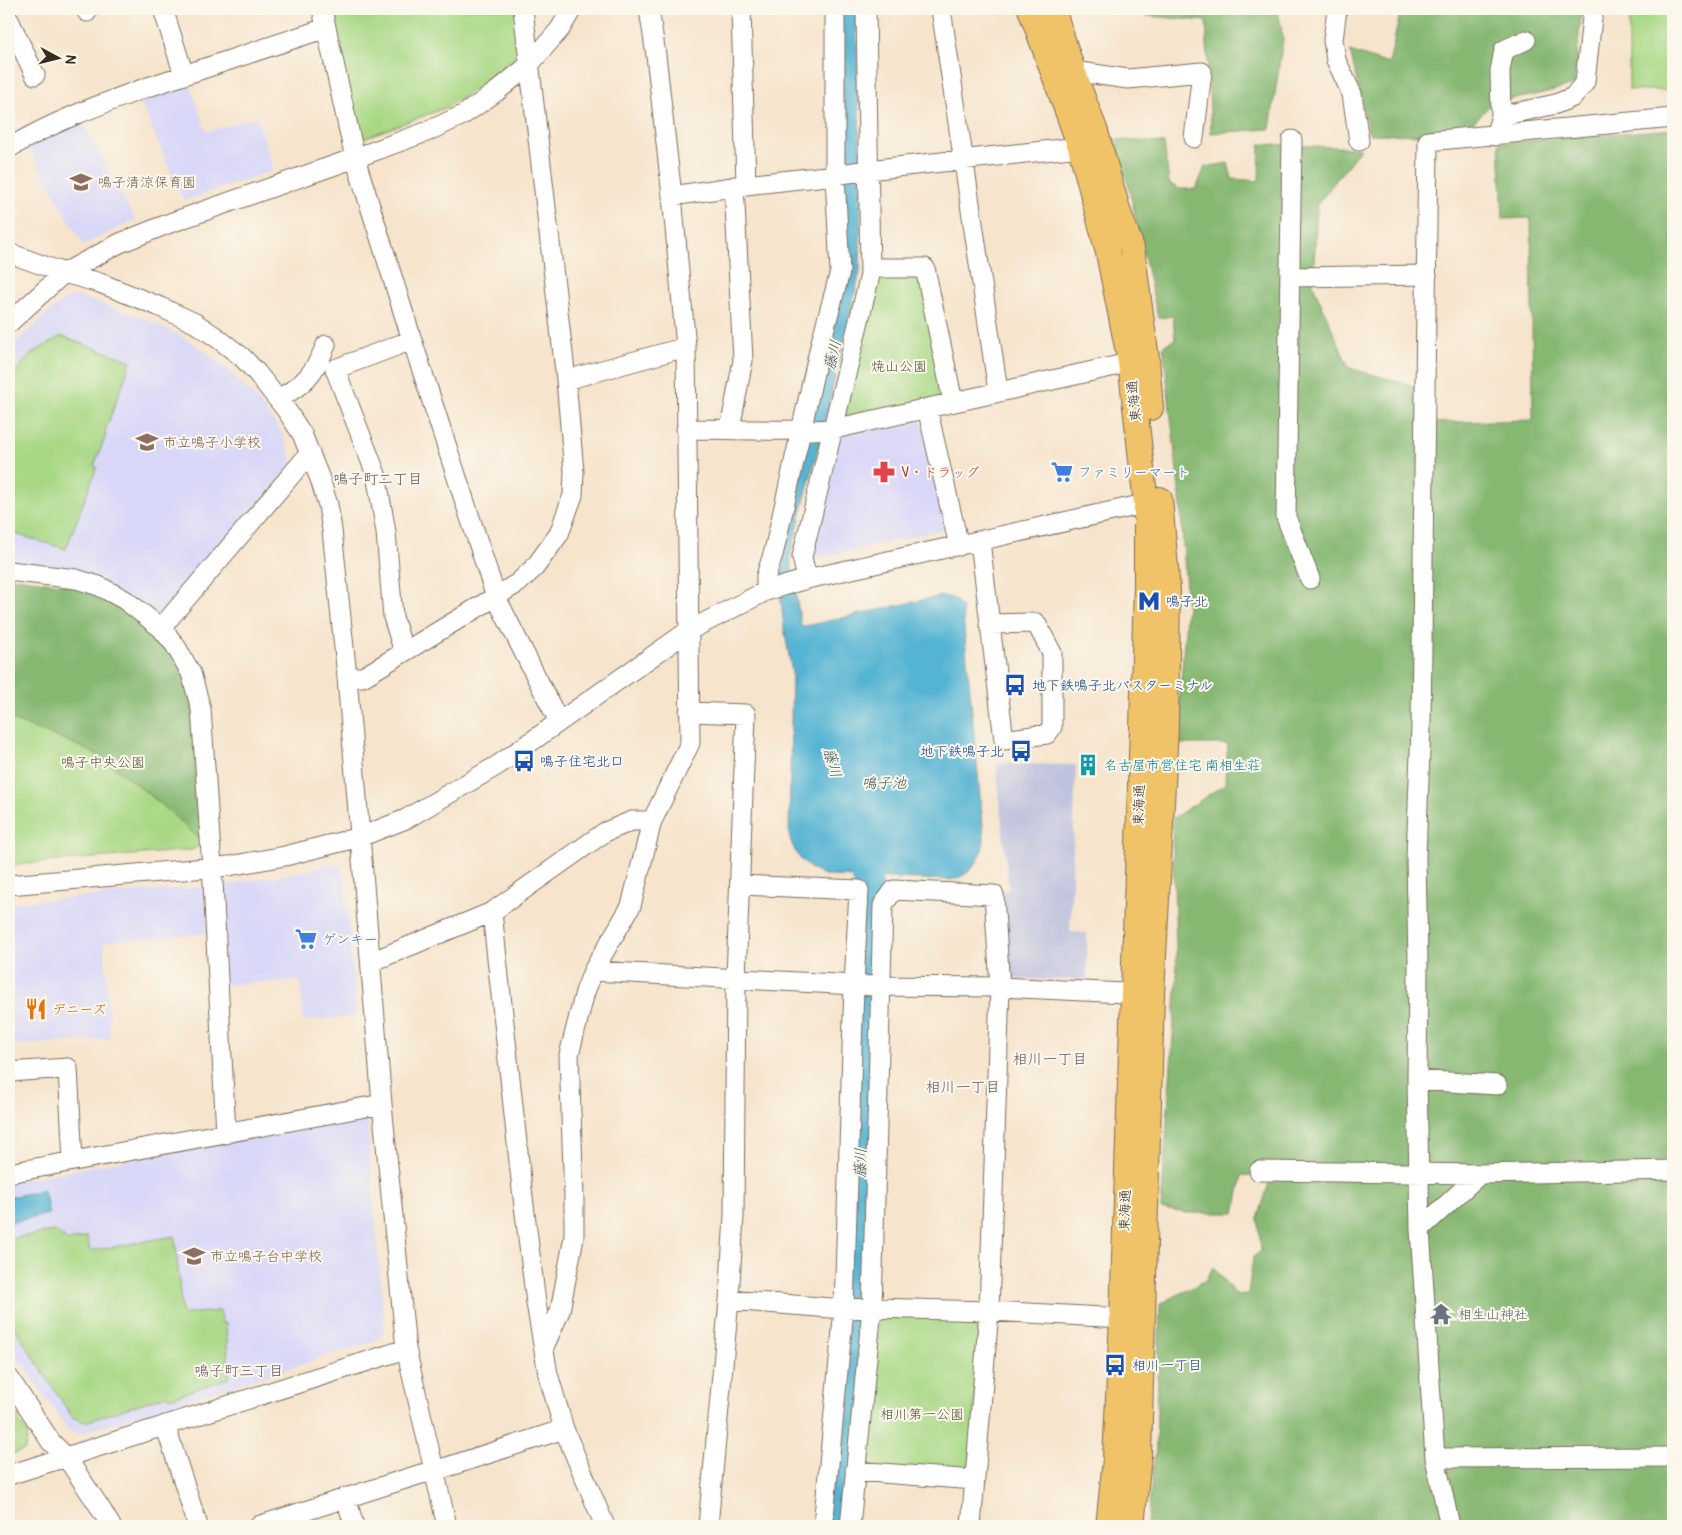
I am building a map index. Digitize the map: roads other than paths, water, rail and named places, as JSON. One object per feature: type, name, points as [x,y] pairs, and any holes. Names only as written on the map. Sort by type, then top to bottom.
[{"type":"main road","name":"東海通","points":[[1030,9],[1080,147],[1139,361]]},
{"type":"main road","name":"東海通","points":[[1053,9],[1073,71],[1096,132],[1119,213],[1132,248],[1139,361],[1153,503],[1145,602],[1139,1446],[1132,1526]]},
{"type":"main road","name":"東海通","points":[[1108,1526],[1115,1459],[1142,994]]},
{"type":"street","points":[[164,9],[184,75]]},
{"type":"street","points":[[322,9],[356,158],[412,340],[496,597],[559,722]]},
{"type":"street","points":[[347,677],[363,677],[518,583],[535,567],[559,534],[573,495],[574,472],[566,380],[522,9]]},
{"type":"street","points":[[9,323],[64,273],[120,243],[170,222],[426,132],[463,115],[496,92],[529,65],[560,29],[572,9]]},
{"type":"street","points":[[544,1347],[560,1311],[574,1237],[569,1056],[584,992],[593,971],[631,906],[652,822],[690,743],[686,347],[672,196],[649,9]]},
{"type":"street","points":[[730,429],[743,360],[740,185],[741,9]]},
{"type":"street","points":[[770,589],[766,576],[804,430],[820,342],[840,272],[840,174],[835,9]]},
{"type":"street","points":[[803,580],[802,557],[831,430],[870,275],[865,170],[866,9]]},
{"type":"street","points":[[941,9],[962,160],[998,391]]},
{"type":"street","points":[[1337,9],[1333,40],[1336,60],[1352,94],[1359,141]]},
{"type":"street","points":[[1501,116],[1556,104],[1573,97],[1585,82],[1593,9]]},
{"type":"street","points":[[9,20],[35,75]]},
{"type":"street","points":[[9,148],[37,131],[82,111],[326,28]]},
{"type":"street","points":[[1494,136],[1501,116],[1500,71],[1504,50],[1526,40]]},
{"type":"street","points":[[1073,71],[1128,79],[1202,72],[1194,138]]},
{"type":"street","points":[[1450,1526],[1435,1458],[1420,1229],[1416,1080],[1418,965],[1416,857],[1421,727],[1428,142],[1673,118]]},
{"type":"street","points":[[1292,140],[1286,516],[1310,579]]},
{"type":"street","points":[[672,196],[740,185],[1080,147]]},
{"type":"street","points":[[9,254],[100,284],[150,303],[195,323],[242,357],[278,399],[302,434],[328,505],[347,677],[382,1104],[406,1349],[447,1526]]},
{"type":"street","points":[[870,268],[925,268],[953,402]]},
{"type":"street","points":[[1291,277],[1427,275]]},
{"type":"street","points":[[404,652],[393,617],[386,532],[376,474],[335,369],[412,340]]},
{"type":"street","points":[[278,399],[305,382],[319,362],[326,345]]},
{"type":"street","points":[[566,380],[686,347]]},
{"type":"street","points":[[686,429],[831,430],[998,391],[1139,361]]},
{"type":"street","points":[[927,408],[959,546]]},
{"type":"street","points":[[161,628],[310,453]]},
{"type":"street","points":[[9,885],[212,868],[284,856],[360,837],[406,819],[498,765],[688,631],[770,589],[803,580],[1153,503]]},
{"type":"street","points":[[980,541],[989,624],[1004,740],[1047,734],[1052,727],[1052,653],[1036,623],[989,624]]},
{"type":"street","points":[[9,571],[76,580],[99,586],[125,600],[161,628],[175,645],[191,673],[201,709],[212,868],[226,1134]]},
{"type":"street","points":[[689,712],[746,714],[736,978],[734,1216],[729,1300],[708,1526]]},
{"type":"street","points":[[371,962],[492,912],[605,832],[632,821],[652,822]]},
{"type":"street","points":[[740,885],[859,890],[868,986],[855,1471],[850,1526]]},
{"type":"street","points":[[823,1526],[859,1309],[868,986],[883,905],[894,890],[994,895],[1000,987],[989,1311],[971,1526]]},
{"type":"street","points":[[492,912],[522,1189],[536,1304],[548,1374],[564,1429],[600,1525]]},
{"type":"street","points":[[593,971],[868,986],[1000,987],[1142,994]]},
{"type":"street","points":[[9,1072],[68,1068],[73,1161]]},
{"type":"street","points":[[1416,1080],[1498,1085]]},
{"type":"street","points":[[9,1173],[382,1104]]},
{"type":"street","points":[[1259,1171],[1480,1174],[1670,1169]]},
{"type":"street","points":[[1420,1229],[1480,1174]]},
{"type":"street","points":[[729,1300],[859,1309],[989,1311],[1122,1318]]},
{"type":"street","points":[[9,1475],[406,1349]]},
{"type":"street","points":[[9,1378],[52,1442],[66,1457],[110,1526]]},
{"type":"street","points":[[165,1425],[198,1526]]},
{"type":"street","points":[[263,1525],[564,1429]]},
{"type":"street","points":[[1435,1458],[1673,1456]]},
{"type":"street","points":[[855,1471],[975,1480]]},
{"type":"street","points":[[346,1497],[354,1526]]},
{"type":"water","name":"鳴子池","points":[[841,9],[856,9],[861,181],[860,272],[790,557],[801,627],[941,596],[953,598],[962,608],[984,837],[982,852],[976,864],[966,874],[952,880],[829,876],[821,874],[808,867],[798,856],[789,835],[792,672],[784,628],[777,563],[847,271]]},
{"type":"water","points":[[44,1190],[49,1214],[9,1223],[9,1197]]},
{"type":"waterway","name":"藤川","points":[[838,1526],[857,1317],[866,999],[868,883],[855,839]]},
{"type":"place","name":"鳴子清涼保育園","points":[[81,182]]},
{"type":"place","name":"市立鳴子小学校","points":[[147,442]]},
{"type":"place","name":"V・ドラッグ","points":[[884,472]]},
{"type":"place","name":"ファミリーマート","points":[[1062,472]]},
{"type":"place","name":"鳴子北","points":[[1149,601]]},
{"type":"place","name":"地下鉄鳴子北バスターミナル","points":[[1015,685]]},
{"type":"place","name":"地下鉄鳴子北","points":[[1021,751]]},
{"type":"place","name":"鳴子住宅北口","points":[[524,761]]},
{"type":"place","name":"名古屋市営住宅 南相生荘","points":[[1088,765]]},
{"type":"place","name":"ゲンキー","points":[[306,939]]},
{"type":"place","name":"デニーズ","points":[[36,1009]]},
{"type":"place","name":"市立鳴子台中学校","points":[[194,1256]]},
{"type":"place","name":"相生山神社","points":[[1441,1314]]},
{"type":"place","name":"相川一丁目","points":[[1115,1365]]},
{"type":"district","name":"鳴子町二丁目","points":[[378,479]]},
{"type":"district","name":"相川一丁目","points":[[1050,1059]]},
{"type":"district","name":"相川一丁目","points":[[963,1087]]},
{"type":"district","name":"鳴子町三丁目","points":[[239,1371]]},
{"type":"park label","name":"焼山公園","points":[[899,366]]},
{"type":"park label","name":"鳴子中央公園","points":[[103,762]]},
{"type":"park label","name":"相川第一公園","points":[[922,1414]]}]
